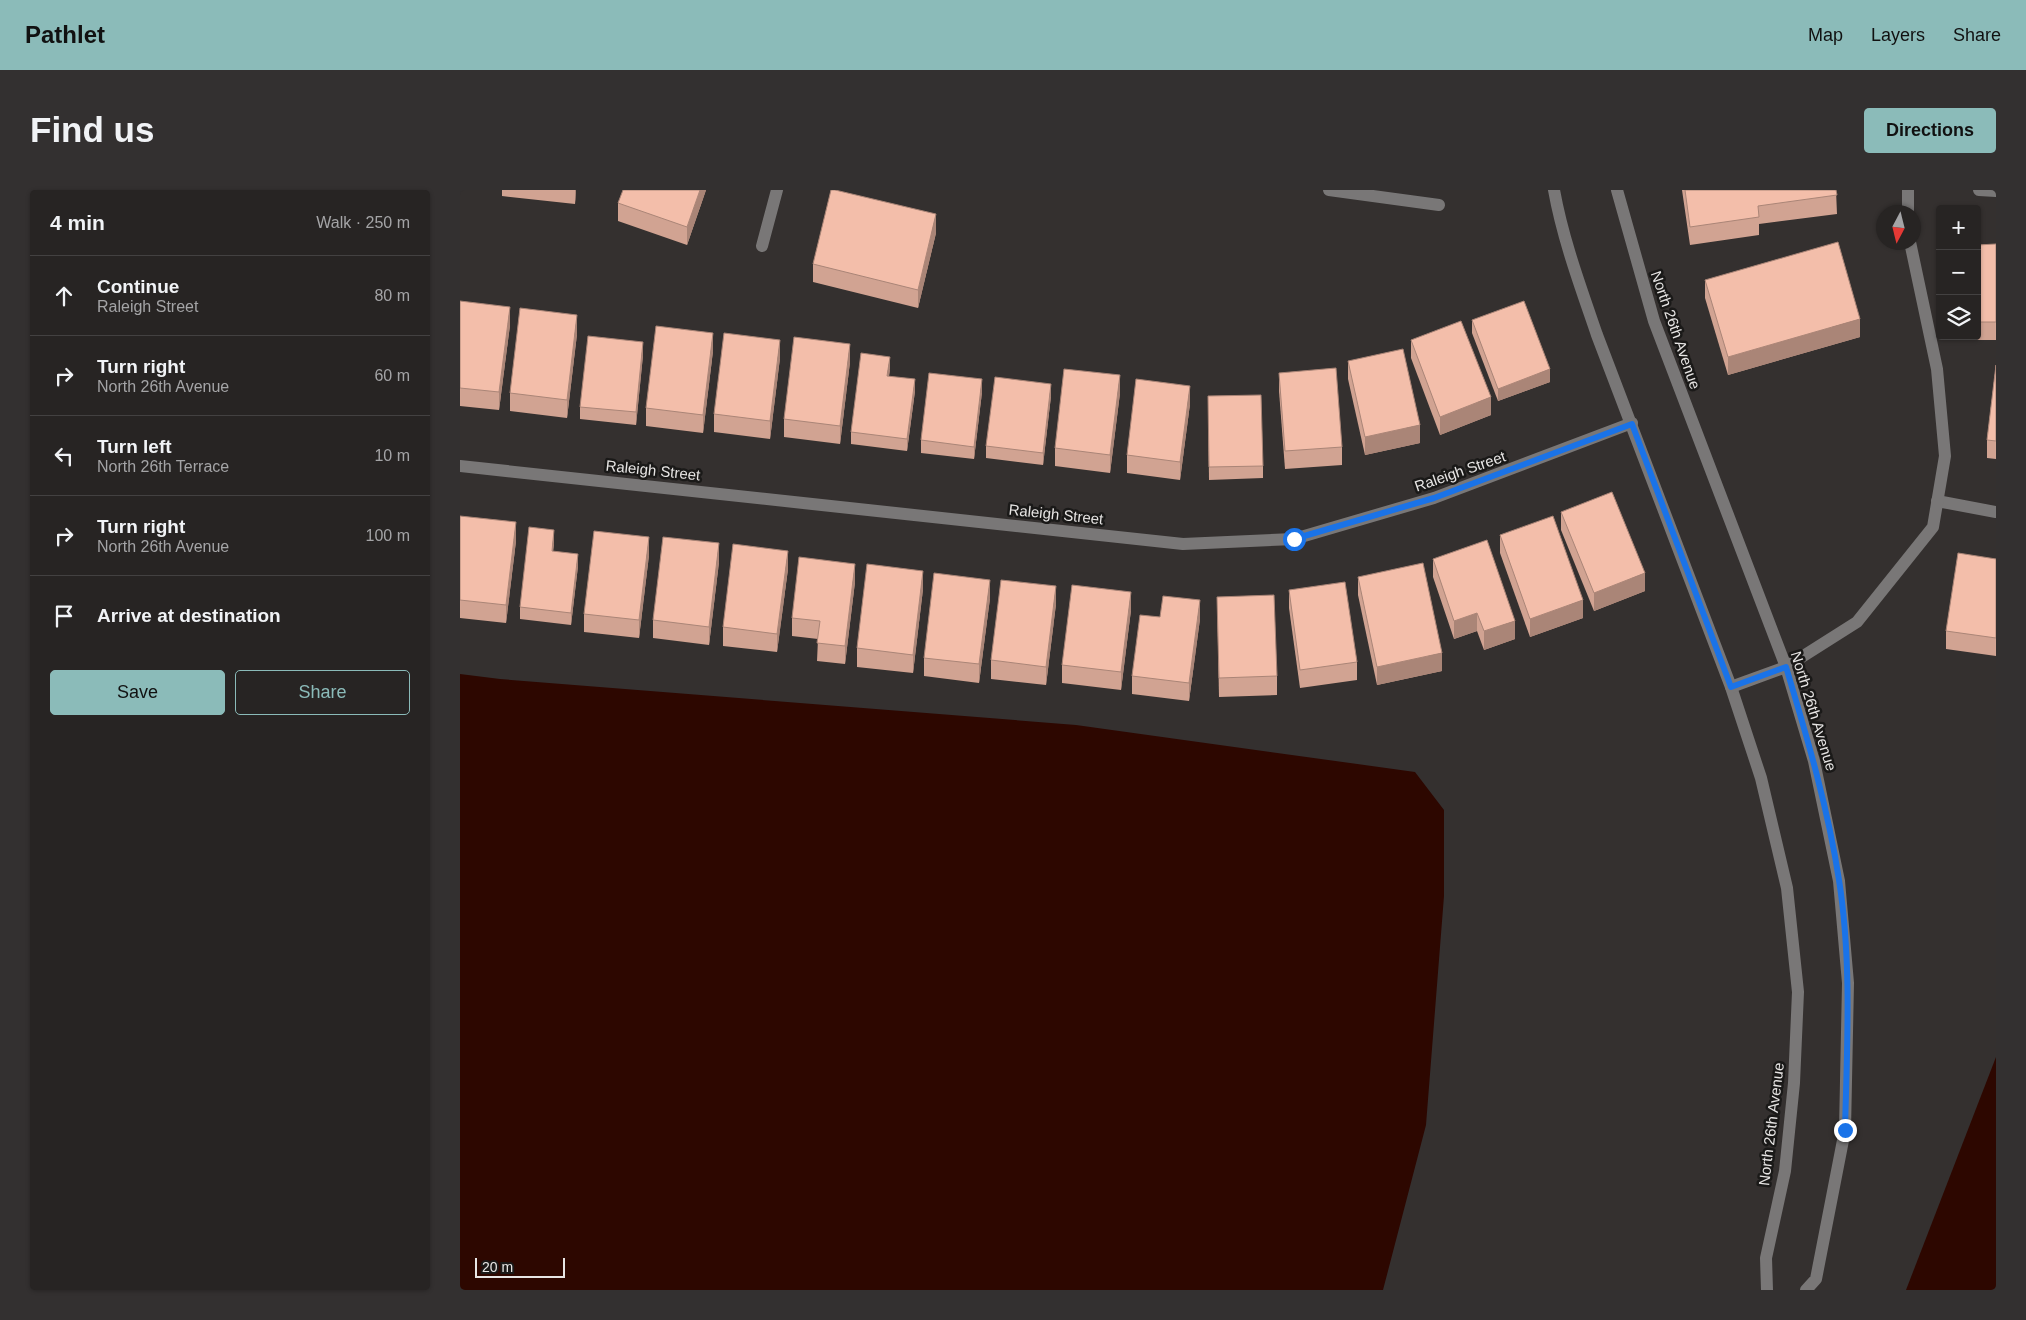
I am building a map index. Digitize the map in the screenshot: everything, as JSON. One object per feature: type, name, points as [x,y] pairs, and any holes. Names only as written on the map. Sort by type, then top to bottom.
[{"type":"street","points":[[762,246],[776,190]]},
{"type":"street","points":[[1330,190],[1439,205]]},
{"type":"street","name":"North 26th Avenue","points":[[1554,190],[1558,212],[1578,281],[1731,687],[1761,778],[1787,888],[1798,992],[1793,1093],[1785,1171],[1766,1258],[1767,1290]]},
{"type":"street","name":"North 26th Avenue","points":[[1618,190],[1654,321],[1786,667],[1814,761],[1840,881],[1848,983],[1845,1130],[1816,1279],[1806,1290]]},
{"type":"street","points":[[1908,190],[1908,205]]},
{"type":"street","points":[[1979,190],[1996,191]]},
{"type":"street","points":[[1731,687],[1786,667],[1857,622],[1933,528],[1945,456],[1937,369],[1912,250]]},
{"type":"street","name":"Raleigh Street","points":[[460,466],[1184,544],[1294,539],[1434,498],[1632,424]]},
{"type":"street","points":[[1937,502],[1996,512]]},
{"type":"shaded area","points":[[460,674],[500,679],[1076,725],[1415,772],[1444,810],[1444,896],[1426,1125],[1383,1290],[460,1290]]},
{"type":"shaded area","points":[[1996,1057],[1996,1290],[1906,1290]]},
{"type":"building","points":[[623,190],[700,190],[687,227],[618,203]]},
{"type":"building","points":[[831,190],[936,214],[918,290],[813,264]]},
{"type":"building","points":[[1685,190],[1836,190],[1837,195],[1758,206],[1759,217],[1690,227]]},
{"type":"building","points":[[1838,242],[1860,319],[1728,357],[1705,280]]},
{"type":"building","points":[[1996,244],[1996,322],[1981,322],[1981,245]]},
{"type":"building","points":[[460,301],[510,307],[499,392],[460,388]]},
{"type":"building","points":[[1524,301],[1550,369],[1498,389],[1472,320]]},
{"type":"building","points":[[520,308],[577,315],[567,400],[510,393]]},
{"type":"building","points":[[1461,321],[1491,397],[1440,417],[1411,340]]},
{"type":"building","points":[[656,326],[713,333],[703,415],[646,408]]},
{"type":"building","points":[[724,333],[780,340],[770,421],[714,414]]},
{"type":"building","points":[[588,336],[643,342],[636,412],[580,407]]},
{"type":"building","points":[[794,337],[850,344],[840,426],[784,419]]},
{"type":"building","points":[[1403,349],[1420,425],[1365,437],[1348,361]]},
{"type":"building","points":[[861,353],[890,357],[887,376],[915,379],[907,439],[851,432]]},
{"type":"building","points":[[1996,365],[1996,441],[1987,440]]},
{"type":"building","points":[[1336,368],[1342,447],[1285,451],[1279,373]]},
{"type":"building","points":[[1064,369],[1120,375],[1110,455],[1055,448]]},
{"type":"building","points":[[929,373],[982,379],[974,447],[921,440]]},
{"type":"building","points":[[995,377],[1051,384],[1043,453],[986,446]]},
{"type":"building","points":[[1136,379],[1190,386],[1180,462],[1127,455]]},
{"type":"building","points":[[1261,395],[1263,466],[1209,467],[1208,396]]},
{"type":"building","points":[[1612,492],[1645,573],[1594,593],[1561,512]]},
{"type":"building","points":[[460,516],[516,522],[506,605],[460,600]]},
{"type":"building","points":[[1553,516],[1583,600],[1530,619],[1500,535]]},
{"type":"building","points":[[529,527],[554,530],[552,551],[578,554],[571,613],[520,607]]},
{"type":"building","points":[[594,531],[649,537],[639,620],[584,614]]},
{"type":"building","points":[[663,537],[719,543],[709,627],[653,620]]},
{"type":"building","points":[[1487,540],[1515,621],[1484,631],[1477,613],[1454,621],[1433,559]]},
{"type":"building","points":[[733,544],[788,551],[777,634],[723,627]]},
{"type":"building","points":[[1958,553],[1996,559],[1996,638],[1946,631]]},
{"type":"building","points":[[799,557],[855,564],[845,646],[817,643],[820,621],[792,618]]},
{"type":"building","points":[[1423,563],[1442,653],[1377,667],[1358,577]]},
{"type":"building","points":[[867,564],[923,571],[913,655],[857,648]]},
{"type":"building","points":[[934,573],[990,580],[979,664],[924,658]]},
{"type":"building","points":[[1001,580],[1056,586],[1046,667],[991,660]]},
{"type":"building","points":[[1345,582],[1357,662],[1300,670],[1289,590]]},
{"type":"building","points":[[1072,585],[1131,592],[1121,672],[1062,665]]},
{"type":"building","points":[[1274,595],[1277,676],[1219,678],[1217,597]]},
{"type":"building","points":[[1163,596],[1200,600],[1189,683],[1132,676],[1140,615],[1160,617]]},
{"type":"route","points":[[1294,539],[1434,498],[1632,424],[1731,687],[1786,667],[1814,761],[1840,881],[1848,983],[1845,1130]]}]
